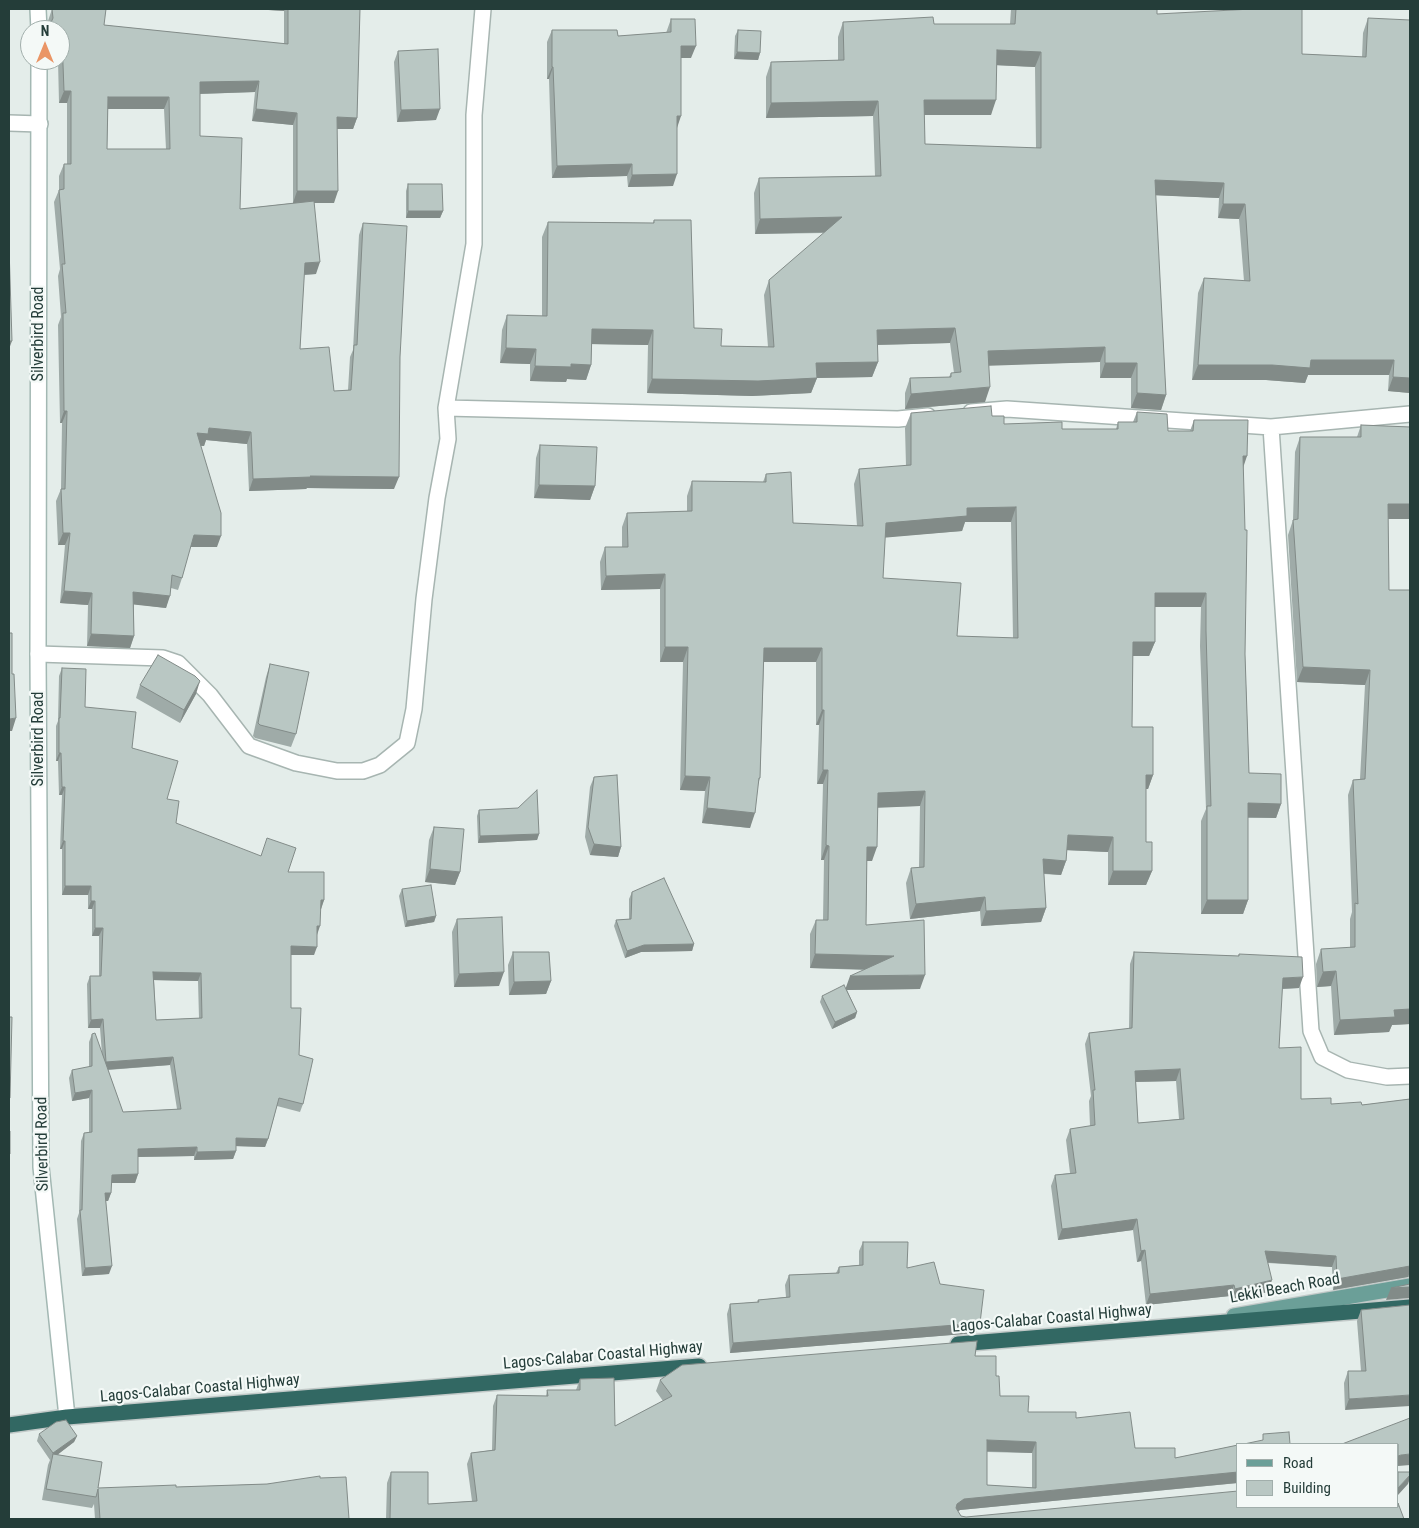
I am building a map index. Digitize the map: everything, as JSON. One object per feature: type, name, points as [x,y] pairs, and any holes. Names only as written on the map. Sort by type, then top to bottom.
[{"type":"highway","name":"Lagos-Calabar Coastal Highway","points":[[939,1346],[1410,1307]]},
{"type":"highway","name":"Lagos-Calabar Coastal Highway","points":[[9,1425],[67,1417],[711,1364]]},
{"type":"main road","name":"Lekki Beach Road","points":[[1166,1327],[1410,1286]]},
{"type":"street","points":[[38,654],[163,658],[178,663],[210,695],[249,746],[296,763],[337,771],[363,771],[380,766],[407,744],[412,726],[426,580],[437,498],[448,439],[446,408],[474,244],[474,115],[483,9]]},
{"type":"street","name":"Silverbird Road","points":[[39,70],[38,654],[41,1167],[67,1417]]},
{"type":"street","points":[[9,123],[40,124]]},
{"type":"street","points":[[446,408],[898,419],[1007,409],[1271,427],[1410,414]]},
{"type":"street","points":[[1271,427],[1311,1031],[1322,1057],[1348,1070],[1387,1077],[1410,1076]]},
{"type":"building","points":[[52,9],[106,9],[104,25],[288,44],[288,9],[360,9],[357,118],[337,117],[338,191],[297,191],[297,113],[256,109],[259,81],[200,82],[200,136],[242,138],[240,209],[314,201],[320,262],[305,263],[300,349],[329,347],[334,391],[351,390],[354,345],[357,345],[363,223],[407,226],[400,357],[399,477],[310,476],[253,479],[251,432],[209,428],[208,434],[197,433],[221,513],[221,536],[194,535],[182,578],[172,575],[170,596],[133,592],[134,636],[91,634],[92,593],[64,591],[70,533],[63,533],[61,489],[65,489],[67,411],[64,411],[63,313],[66,313],[62,264],[65,264],[59,190],[64,189],[64,164],[71,164],[71,91],[64,91],[63,70],[70,70],[70,20],[52,20]],"holes":[[[108,97],[169,97],[170,149],[107,149]]]},
{"type":"building","points":[[1016,9],[1157,9],[1157,14],[1252,9],[1302,9],[1302,54],[1366,57],[1368,18],[1410,20],[1410,378],[1393,377],[1394,360],[1311,360],[1310,368],[1272,365],[1198,365],[1204,278],[1250,281],[1245,204],[1223,204],[1224,183],[1155,180],[1166,395],[1137,393],[1137,363],[1105,363],[1105,347],[988,351],[990,387],[911,394],[910,378],[951,377],[951,373],[961,372],[955,328],[877,330],[878,362],[816,363],[817,378],[758,381],[652,379],[653,330],[592,329],[591,365],[571,364],[571,367],[535,366],[536,349],[506,348],[507,315],[547,316],[548,222],[654,223],[654,220],[691,220],[694,328],[722,329],[721,346],[774,347],[769,280],[842,217],[760,219],[759,178],[881,176],[878,101],[771,103],[771,62],[844,60],[843,22],[933,17],[934,24],[1015,24]],"holes":[[[997,50],[1041,52],[1041,148],[925,144],[924,100],[996,100]]]},
{"type":"building","points":[[671,19],[695,19],[696,46],[681,46],[681,116],[677,116],[677,174],[632,175],[632,164],[557,166],[552,30],[617,30],[618,36],[671,32]]},
{"type":"building","points":[[738,30],[761,31],[760,53],[737,52]]},
{"type":"building","points":[[438,49],[440,109],[401,110],[398,51]]},
{"type":"building","points":[[408,184],[442,184],[443,211],[408,211]]},
{"type":"building","points":[[9,247],[12,341],[9,341]]},
{"type":"building","points":[[991,406],[992,416],[1004,416],[1004,424],[1062,422],[1062,429],[1118,429],[1118,422],[1137,422],[1137,412],[1167,414],[1168,431],[1193,431],[1194,420],[1248,420],[1247,456],[1243,456],[1245,530],[1247,530],[1245,654],[1249,773],[1281,774],[1281,804],[1248,803],[1248,900],[1207,900],[1207,806],[1211,806],[1206,593],[1155,593],[1155,642],[1133,642],[1132,727],[1153,727],[1153,775],[1146,775],[1146,842],[1152,842],[1152,871],[1113,871],[1113,837],[1068,835],[1066,861],[1043,859],[1046,908],[986,911],[985,897],[916,904],[911,868],[924,867],[925,791],[878,793],[877,847],[867,847],[866,925],[924,920],[925,975],[850,976],[894,956],[815,954],[816,920],[828,920],[829,846],[826,845],[828,770],[823,770],[822,648],[764,648],[760,778],[755,813],[707,808],[710,777],[685,776],[688,647],[665,647],[665,574],[606,576],[605,547],[628,547],[627,513],[692,511],[692,481],[766,482],[766,474],[791,472],[793,523],[863,526],[859,469],[911,465],[911,413]],"holes":[[[1016,507],[1018,638],[957,636],[961,583],[883,578],[886,523],[967,516],[967,508]]]},
{"type":"building","points":[[1361,425],[1410,427],[1410,504],[1388,504],[1389,590],[1410,590],[1410,1009],[1394,1010],[1395,1017],[1340,1020],[1336,971],[1323,972],[1321,949],[1355,947],[1355,903],[1358,904],[1353,780],[1365,779],[1370,670],[1303,667],[1293,520],[1298,519],[1300,437],[1361,437]]},
{"type":"building","points":[[540,445],[597,447],[595,486],[539,485]]},
{"type":"building","points":[[9,633],[12,633],[12,674],[14,674],[16,718],[9,719]]},
{"type":"building","points":[[158,655],[195,676],[200,681],[184,710],[140,685]]},
{"type":"building","points":[[270,664],[309,672],[296,734],[258,723]]},
{"type":"building","points":[[62,668],[86,669],[85,707],[136,712],[132,748],[178,761],[167,799],[179,801],[176,823],[261,856],[267,838],[296,848],[288,872],[324,872],[324,900],[321,900],[320,926],[317,926],[317,947],[291,946],[291,1008],[301,1008],[299,1055],[313,1059],[303,1104],[279,1098],[268,1139],[236,1138],[236,1151],[197,1152],[197,1147],[138,1149],[138,1174],[112,1175],[111,1193],[105,1193],[112,1266],[85,1268],[80,1210],[82,1210],[84,1133],[92,1132],[92,1090],[75,1093],[72,1070],[92,1066],[92,1034],[95,1033],[123,1112],[181,1109],[173,1057],[106,1062],[103,1019],[91,1020],[90,976],[101,976],[103,928],[95,928],[95,901],[91,901],[91,886],[65,886],[65,841],[63,841],[65,787],[62,787],[61,753],[59,753]],"holes":[[[153,972],[201,973],[202,1018],[156,1020]]]},
{"type":"building","points":[[617,775],[621,847],[594,844],[588,827],[594,777]]},
{"type":"building","points":[[537,790],[539,834],[480,836],[479,810],[518,808]]},
{"type":"building","points":[[434,827],[464,829],[460,872],[430,869]]},
{"type":"building","points":[[664,878],[694,944],[644,945],[627,951],[616,920],[631,919],[632,892]]},
{"type":"building","points":[[431,885],[436,916],[407,921],[402,889]]},
{"type":"building","points":[[502,917],[504,972],[459,974],[457,919]]},
{"type":"building","points":[[513,952],[549,952],[551,981],[514,982]]},
{"type":"building","points":[[1134,952],[1302,957],[1303,977],[1283,978],[1279,1048],[1301,1047],[1301,1099],[1331,1098],[1331,1104],[1361,1102],[1362,1105],[1410,1099],[1410,1266],[1337,1279],[1336,1256],[1265,1251],[1272,1280],[1235,1289],[1234,1285],[1150,1294],[1145,1250],[1141,1251],[1137,1219],[1062,1229],[1055,1175],[1076,1173],[1070,1129],[1095,1125],[1093,1090],[1095,1090],[1089,1033],[1132,1028]],"holes":[[[1180,1069],[1184,1119],[1138,1123],[1135,1071]]]},
{"type":"building","points":[[844,985],[857,1012],[835,1022],[822,996]]},
{"type":"building","points":[[9,1017],[12,1017],[10,1098],[9,1098]]},
{"type":"building","points":[[10,1131],[10,1154],[9,1154]]},
{"type":"building","points":[[863,1242],[908,1242],[907,1268],[934,1262],[940,1284],[984,1290],[980,1323],[733,1343],[730,1304],[790,1297],[789,1275],[839,1273],[839,1267],[863,1265]]},
{"type":"building","points":[[1410,1284],[1410,1287],[1391,1288]]},
{"type":"building","points":[[1410,1305],[1410,1395],[1349,1399],[1348,1371],[1366,1371],[1361,1310]]},
{"type":"building","points":[[977,1341],[975,1356],[996,1356],[996,1376],[999,1376],[1000,1396],[1029,1396],[1028,1412],[1076,1412],[1076,1418],[1130,1412],[1135,1448],[1175,1448],[1175,1458],[1236,1445],[1236,1472],[964,1499],[957,1504],[956,1508],[961,1516],[1236,1491],[1236,1508],[1399,1508],[1399,1506],[1404,1519],[390,1519],[391,1472],[428,1472],[428,1504],[477,1501],[471,1453],[495,1450],[497,1395],[548,1396],[547,1390],[580,1390],[580,1379],[614,1378],[615,1426],[672,1396],[660,1380],[682,1365]],"holes":[[[987,1440],[1036,1442],[1036,1488],[987,1485]]]},
{"type":"building","points":[[1410,1418],[1410,1454],[1399,1456],[1399,1443],[1345,1443]]},
{"type":"building","points":[[66,1420],[77,1436],[53,1453],[39,1434],[56,1422]]},
{"type":"building","points":[[1289,1432],[1290,1443],[1249,1443],[1263,1440],[1263,1434]]},
{"type":"building","points":[[53,1454],[102,1462],[98,1488],[267,1484],[320,1476],[320,1478],[346,1477],[349,1519],[100,1519],[98,1489],[96,1497],[46,1489]]},
{"type":"building","points":[[1399,1472],[1410,1472],[1410,1475],[1399,1487]]}]
